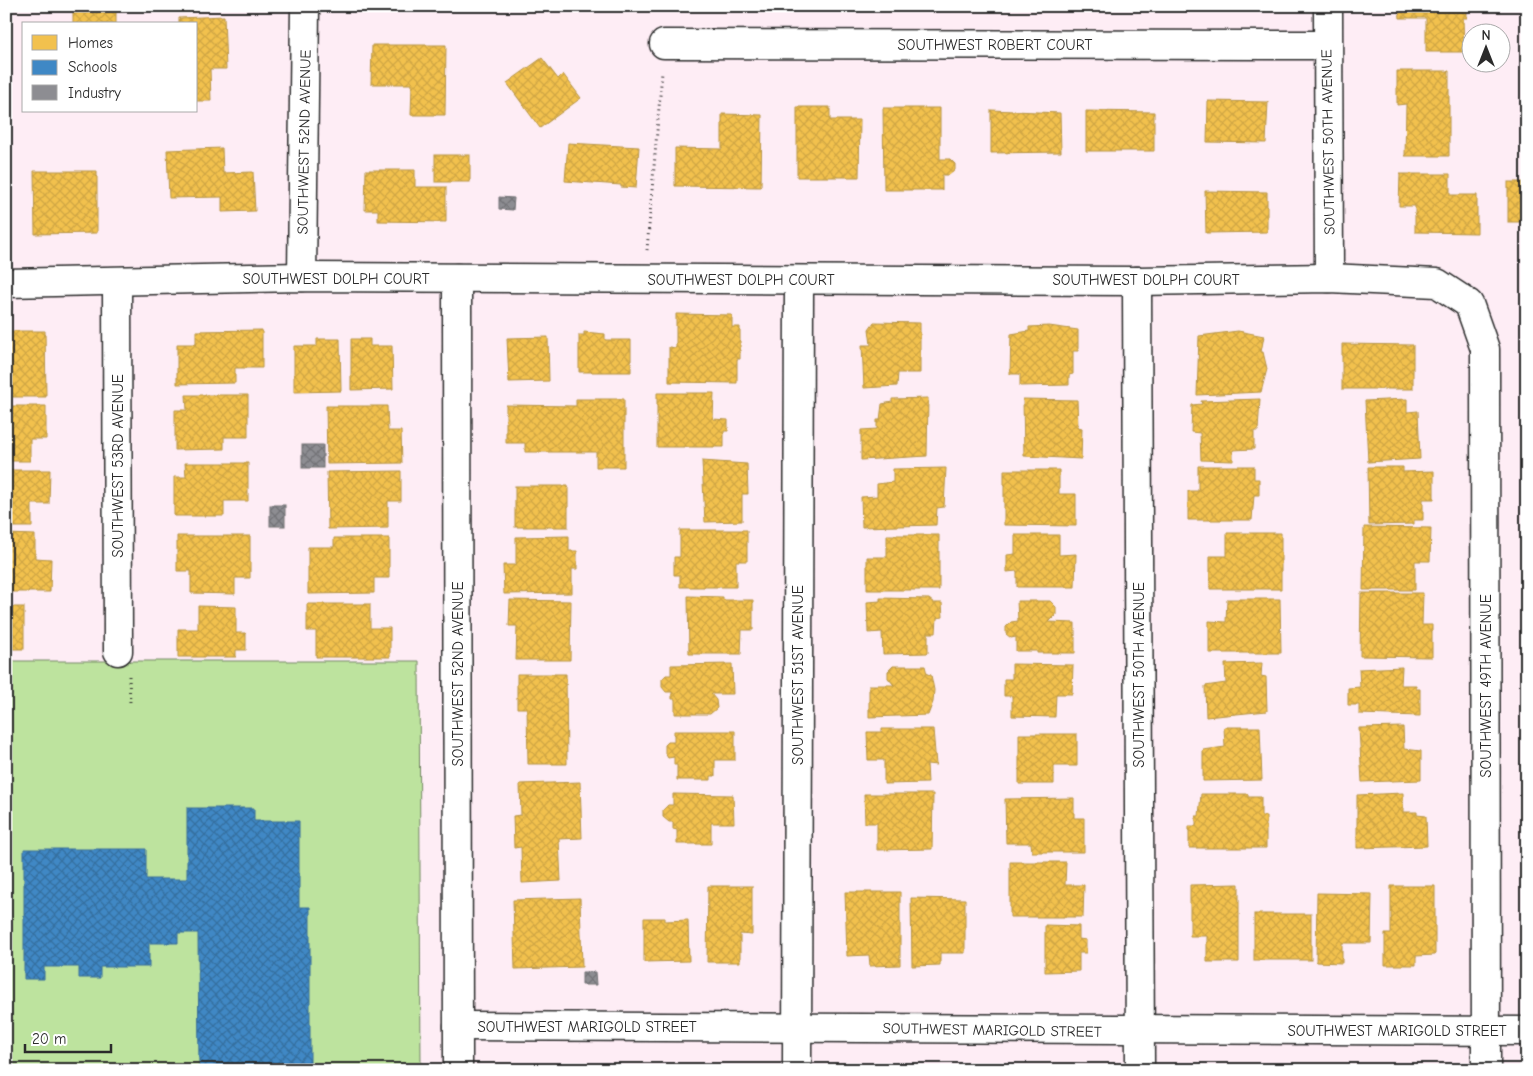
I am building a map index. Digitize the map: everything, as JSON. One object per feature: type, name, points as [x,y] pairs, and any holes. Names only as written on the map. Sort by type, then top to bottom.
[{"type":"street","name":"SOUTHWEST 52ND AVENUE","points":[[302,277],[305,6]]},
{"type":"street","name":"SOUTHWEST 50TH AVENUE","points":[[1328,6],[1329,278]]},
{"type":"street","name":"SOUTHWEST ROBERT COURT","points":[[664,44],[1327,45]]},
{"type":"street","name":"SOUTHWEST DOLPH COURT","points":[[6,283],[302,277],[1138,281],[1329,278],[1437,284],[1469,304]]},
{"type":"street","name":"SOUTHWEST 52ND AVENUE","points":[[457,278],[458,1070]]},
{"type":"street","name":"SOUTHWEST 51ST AVENUE","points":[[797,1070],[800,280]]},
{"type":"street","name":"SOUTHWEST 50TH AVENUE","points":[[1138,281],[1140,1070]]},
{"type":"street","name":"SOUTHWEST 53RD AVENUE","points":[[117,282],[118,651]]},
{"type":"street","name":"SOUTHWEST 49TH AVENUE","points":[[1469,304],[1485,349],[1486,1070]]},
{"type":"street","name":"SOUTHWEST MARIGOLD STREET","points":[[458,1026],[1527,1032]]},
{"type":"path","points":[[647,279],[647,254],[664,44]]},
{"type":"green space","points":[[6,661],[419,661],[421,1070],[6,1070]]},
{"type":"building: Homes","points":[[73,6],[116,7],[116,22],[73,22]]},
{"type":"building: Homes","points":[[385,6],[452,6],[452,8],[385,8]]},
{"type":"building: Homes","points":[[1399,6],[1467,6],[1467,18],[1463,18],[1463,22],[1460,22],[1460,52],[1426,52],[1426,18],[1400,18]]},
{"type":"building: Homes","points":[[224,16],[226,69],[210,69],[211,101],[198,101],[198,22],[179,22],[179,18]]},
{"type":"building: Homes","points":[[372,45],[446,45],[445,115],[411,115],[412,84],[371,84]]},
{"type":"building: Homes","points":[[542,58],[558,79],[563,74],[581,98],[540,128],[507,83]]},
{"type":"building: Homes","points":[[1397,71],[1449,71],[1449,156],[1405,156],[1406,104],[1397,105]]},
{"type":"building: Homes","points":[[1208,101],[1268,102],[1266,143],[1207,142]]},
{"type":"building: Homes","points":[[797,107],[830,107],[830,120],[860,120],[859,177],[797,177]]},
{"type":"building: Homes","points":[[883,108],[940,108],[940,159],[950,159],[955,164],[955,170],[949,175],[942,175],[942,190],[884,190]]},
{"type":"building: Homes","points":[[991,110],[1060,113],[1061,152],[991,153]]},
{"type":"building: Homes","points":[[1086,111],[1154,112],[1154,151],[1086,151]]},
{"type":"building: Homes","points":[[722,114],[762,115],[761,187],[675,186],[675,148],[722,149]]},
{"type":"building: Homes","points":[[568,143],[639,147],[636,188],[621,187],[621,185],[565,181]]},
{"type":"building: Homes","points":[[222,148],[223,173],[253,172],[255,211],[222,212],[222,197],[169,198],[167,150]]},
{"type":"building: Homes","points":[[435,155],[470,155],[470,182],[435,182]]},
{"type":"building: Homes","points":[[366,170],[415,170],[415,187],[446,187],[446,222],[378,221],[378,210],[365,210]]},
{"type":"building: Homes","points":[[34,171],[97,171],[97,233],[35,234]]},
{"type":"building: Homes","points":[[1400,174],[1450,174],[1450,195],[1477,195],[1477,233],[1415,232],[1415,206],[1399,206]]},
{"type":"building: Homes","points":[[1508,182],[1527,182],[1527,222],[1508,222]]},
{"type":"building: Homes","points":[[1205,191],[1267,192],[1267,232],[1206,233]]},
{"type":"building: Homes","points":[[676,314],[732,315],[732,327],[740,327],[740,359],[737,359],[737,383],[669,382],[669,347],[676,348]]},
{"type":"building: Homes","points":[[874,322],[920,323],[920,373],[898,373],[897,386],[864,388],[862,345],[871,345],[869,329]]},
{"type":"building: Homes","points":[[1049,326],[1078,330],[1078,351],[1073,351],[1073,374],[1069,375],[1069,385],[1020,386],[1020,374],[1010,374],[1011,334],[1029,331],[1029,327]]},
{"type":"building: Homes","points":[[262,330],[262,368],[235,368],[235,383],[177,384],[177,344],[196,344],[196,331]]},
{"type":"building: Homes","points":[[6,331],[45,331],[46,397],[8,397]]},
{"type":"building: Homes","points":[[1238,331],[1264,336],[1261,352],[1263,352],[1267,369],[1261,392],[1197,395],[1199,336]]},
{"type":"building: Homes","points":[[584,332],[605,334],[605,340],[631,340],[631,372],[579,372],[579,335],[584,335]]},
{"type":"building: Homes","points":[[548,337],[549,381],[509,382],[507,338]]},
{"type":"building: Homes","points":[[317,339],[340,339],[341,391],[294,392],[294,346],[317,346]]},
{"type":"building: Homes","points":[[351,339],[370,339],[370,346],[392,346],[393,389],[351,390]]},
{"type":"building: Homes","points":[[1342,344],[1413,345],[1413,389],[1342,389]]},
{"type":"building: Homes","points":[[657,393],[714,393],[713,419],[728,420],[728,431],[724,431],[724,447],[657,447]]},
{"type":"building: Homes","points":[[186,395],[248,395],[248,437],[224,437],[224,449],[175,450],[175,410],[187,410]]},
{"type":"building: Homes","points":[[928,398],[927,456],[861,460],[861,430],[877,429],[877,420],[880,420],[882,404],[892,402],[892,399]]},
{"type":"building: Homes","points":[[576,399],[624,399],[624,467],[596,467],[596,452],[525,452],[525,443],[506,443],[506,405],[576,406]]},
{"type":"building: Homes","points":[[1023,399],[1077,400],[1078,427],[1082,428],[1081,459],[1024,456]]},
{"type":"building: Homes","points":[[1260,399],[1258,431],[1254,431],[1254,449],[1233,450],[1233,461],[1201,460],[1200,433],[1191,432],[1192,405],[1202,404],[1201,401]]},
{"type":"building: Homes","points":[[1407,399],[1407,412],[1418,411],[1420,459],[1368,462],[1365,401]]},
{"type":"building: Homes","points":[[9,406],[46,406],[46,439],[30,439],[30,461],[6,461]]},
{"type":"building: Homes","points":[[326,406],[387,406],[388,431],[401,431],[402,463],[327,464]]},
{"type":"building: Homes","points":[[702,461],[747,464],[748,494],[742,494],[742,521],[705,522]]},
{"type":"building: Homes","points":[[185,463],[248,463],[248,501],[224,501],[224,516],[174,516],[174,477],[186,477]]},
{"type":"building: Homes","points":[[1198,466],[1254,466],[1254,479],[1259,479],[1259,495],[1254,495],[1252,520],[1188,520],[1188,491],[1198,491]]},
{"type":"building: Homes","points":[[1368,467],[1403,467],[1403,472],[1434,471],[1434,499],[1423,499],[1423,520],[1414,520],[1414,524],[1369,525]]},
{"type":"building: Homes","points":[[946,468],[944,507],[937,508],[936,525],[862,527],[861,497],[877,496],[877,484],[893,482],[893,469]]},
{"type":"building: Homes","points":[[9,470],[50,470],[49,504],[32,504],[32,527],[6,527],[6,493],[9,493]]},
{"type":"building: Homes","points":[[1004,470],[1059,470],[1059,494],[1076,494],[1076,526],[1004,525]]},
{"type":"building: Homes","points":[[401,471],[401,501],[388,501],[388,528],[328,529],[327,472]]},
{"type":"building: Homes","points":[[515,486],[568,486],[568,527],[515,527]]},
{"type":"building: Homes","points":[[1364,527],[1431,528],[1430,561],[1415,561],[1415,590],[1363,590]]},
{"type":"building: Homes","points":[[680,530],[747,530],[747,561],[736,561],[736,587],[680,587],[680,575],[674,575],[674,557],[680,557]]},
{"type":"building: Homes","points":[[1227,533],[1281,533],[1281,589],[1210,589],[1210,556],[1227,556]]},
{"type":"building: Homes","points":[[6,534],[35,535],[35,558],[51,559],[50,592],[6,592]]},
{"type":"building: Homes","points":[[887,535],[939,535],[939,590],[867,590],[867,557],[887,557]]},
{"type":"building: Homes","points":[[1015,535],[1059,535],[1059,555],[1076,554],[1075,587],[1017,587],[1017,571],[1007,572],[1007,555],[1015,554]]},
{"type":"building: Homes","points":[[177,536],[250,536],[250,578],[235,578],[235,594],[191,593],[191,571],[177,571]]},
{"type":"building: Homes","points":[[569,536],[569,551],[577,551],[577,569],[572,569],[572,593],[504,594],[503,565],[516,565],[516,537]]},
{"type":"building: Homes","points":[[334,538],[389,538],[389,578],[374,578],[374,593],[308,594],[308,547],[334,547]]},
{"type":"building: Homes","points":[[1361,593],[1423,593],[1422,625],[1432,625],[1432,657],[1360,656]]},
{"type":"building: Homes","points":[[688,596],[723,597],[723,600],[753,600],[753,630],[742,630],[741,654],[689,654]]},
{"type":"building: Homes","points":[[880,598],[929,599],[934,603],[942,603],[943,617],[937,618],[936,633],[928,633],[928,653],[883,654],[882,632],[868,633],[867,602],[880,601]]},
{"type":"building: Homes","points":[[1227,599],[1280,599],[1281,653],[1209,653],[1209,621],[1226,622]]},
{"type":"building: Homes","points":[[510,600],[571,601],[570,660],[516,660],[517,626],[509,626]]},
{"type":"building: Homes","points":[[1017,601],[1050,601],[1056,607],[1056,615],[1049,622],[1075,623],[1075,653],[1016,651],[1016,637],[1011,638],[1006,634],[1006,627],[1011,622],[1018,621]]},
{"type":"building: Homes","points":[[307,604],[370,604],[370,628],[390,628],[390,657],[316,657],[316,631],[307,631]]},
{"type":"building: Homes","points":[[198,606],[236,607],[236,633],[246,633],[246,650],[236,650],[236,657],[178,657],[178,629],[198,629]]},
{"type":"building: Homes","points":[[6,607],[24,607],[24,649],[6,649]]},
{"type":"building: Homes","points":[[1262,663],[1261,676],[1266,677],[1267,711],[1206,717],[1205,686],[1226,683],[1225,664]]},
{"type":"building: Homes","points":[[732,664],[733,694],[711,694],[716,700],[717,708],[710,714],[675,714],[675,699],[672,699],[672,692],[666,692],[662,687],[662,679],[666,675],[671,675],[671,665]]},
{"type":"building: Homes","points":[[1012,664],[1073,665],[1072,694],[1056,694],[1055,717],[1012,716],[1012,696],[1004,696],[1004,679],[1012,679]]},
{"type":"building: Homes","points":[[893,666],[925,666],[927,674],[931,675],[934,690],[933,702],[928,715],[869,717],[869,685],[894,685],[888,678],[888,671]]},
{"type":"building: Homes","points":[[1402,667],[1401,685],[1416,685],[1416,689],[1420,689],[1420,716],[1359,714],[1359,705],[1348,705],[1348,688],[1360,687],[1359,669]]},
{"type":"building: Homes","points":[[517,674],[566,674],[567,764],[528,764],[527,708],[517,708]]},
{"type":"building: Homes","points":[[1224,727],[1260,727],[1262,780],[1203,781],[1203,750],[1225,747]]},
{"type":"building: Homes","points":[[1403,727],[1404,749],[1421,751],[1421,780],[1362,782],[1359,728]]},
{"type":"building: Homes","points":[[882,729],[933,729],[936,765],[927,764],[928,783],[884,784],[884,760],[868,760],[867,732],[882,732]]},
{"type":"building: Homes","points":[[674,731],[735,731],[735,760],[715,760],[715,776],[711,776],[711,780],[677,780],[677,765],[674,765],[674,757],[668,758],[665,753],[665,745],[668,742],[674,742]]},
{"type":"building: Homes","points":[[1019,734],[1077,734],[1077,766],[1054,766],[1054,784],[1019,784]]},
{"type":"building: Homes","points":[[580,782],[582,838],[559,839],[561,881],[522,883],[521,847],[514,848],[513,816],[521,815],[520,784]]},
{"type":"building: Homes","points":[[1403,793],[1403,812],[1417,812],[1417,815],[1426,816],[1427,846],[1357,848],[1357,795]]},
{"type":"building: Homes","points":[[673,794],[733,795],[734,823],[711,823],[711,844],[677,844],[677,830],[673,829],[673,822],[669,822],[663,817],[663,810],[668,805],[673,805]]},
{"type":"building: Homes","points":[[864,794],[933,794],[932,849],[877,850],[877,823],[865,823]]},
{"type":"building: Homes","points":[[1201,794],[1248,794],[1248,797],[1261,797],[1261,816],[1266,816],[1266,848],[1189,848],[1189,826],[1196,826],[1196,816],[1199,816]]},
{"type":"building: Homes","points":[[1074,798],[1074,818],[1084,818],[1084,852],[1032,852],[1031,843],[1006,843],[1005,799]]},
{"type":"building: Homes","points":[[1010,862],[1066,862],[1065,885],[1084,885],[1083,917],[1010,917]]},
{"type":"building: Homes","points":[[1239,884],[1239,962],[1207,962],[1207,936],[1190,936],[1190,885]]},
{"type":"building: Homes","points":[[708,886],[752,886],[752,935],[740,934],[740,962],[707,962]]},
{"type":"building: Homes","points":[[1391,886],[1435,886],[1435,955],[1416,956],[1416,965],[1385,965],[1385,934],[1391,934]]},
{"type":"building: Homes","points":[[845,892],[900,892],[900,965],[870,966],[869,955],[847,956]]},
{"type":"building: Homes","points":[[1317,893],[1372,894],[1371,943],[1342,943],[1342,963],[1316,962]]},
{"type":"building: Homes","points":[[580,898],[582,967],[515,969],[513,900]]},
{"type":"building: Homes","points":[[911,898],[965,899],[965,953],[940,953],[940,965],[912,966]]},
{"type":"building: Homes","points":[[1254,914],[1311,914],[1311,960],[1254,960]]},
{"type":"building: Homes","points":[[644,918],[665,918],[665,921],[688,920],[689,961],[644,962]]},
{"type":"building: Homes","points":[[1045,925],[1079,926],[1079,939],[1086,940],[1086,953],[1079,953],[1079,971],[1045,972]]},
{"type":"building: Homes","points":[[1087,1067],[1087,1070],[1020,1070],[1020,1068]]},
{"type":"building: Schools","points":[[187,808],[254,808],[254,821],[299,821],[299,907],[310,907],[310,1070],[199,1070],[198,933],[178,933],[178,943],[149,943],[149,967],[100,967],[100,978],[79,978],[79,967],[44,967],[44,979],[24,979],[24,849],[146,849],[146,879],[187,879]]},
{"type":"building: Industry","points":[[499,197],[514,198],[513,210],[499,209]]},
{"type":"building: Industry","points":[[302,445],[323,445],[323,468],[302,468]]},
{"type":"building: Industry","points":[[270,505],[285,505],[285,526],[270,526]]},
{"type":"building: Industry","points":[[582,972],[595,972],[596,985],[582,985]]}]
